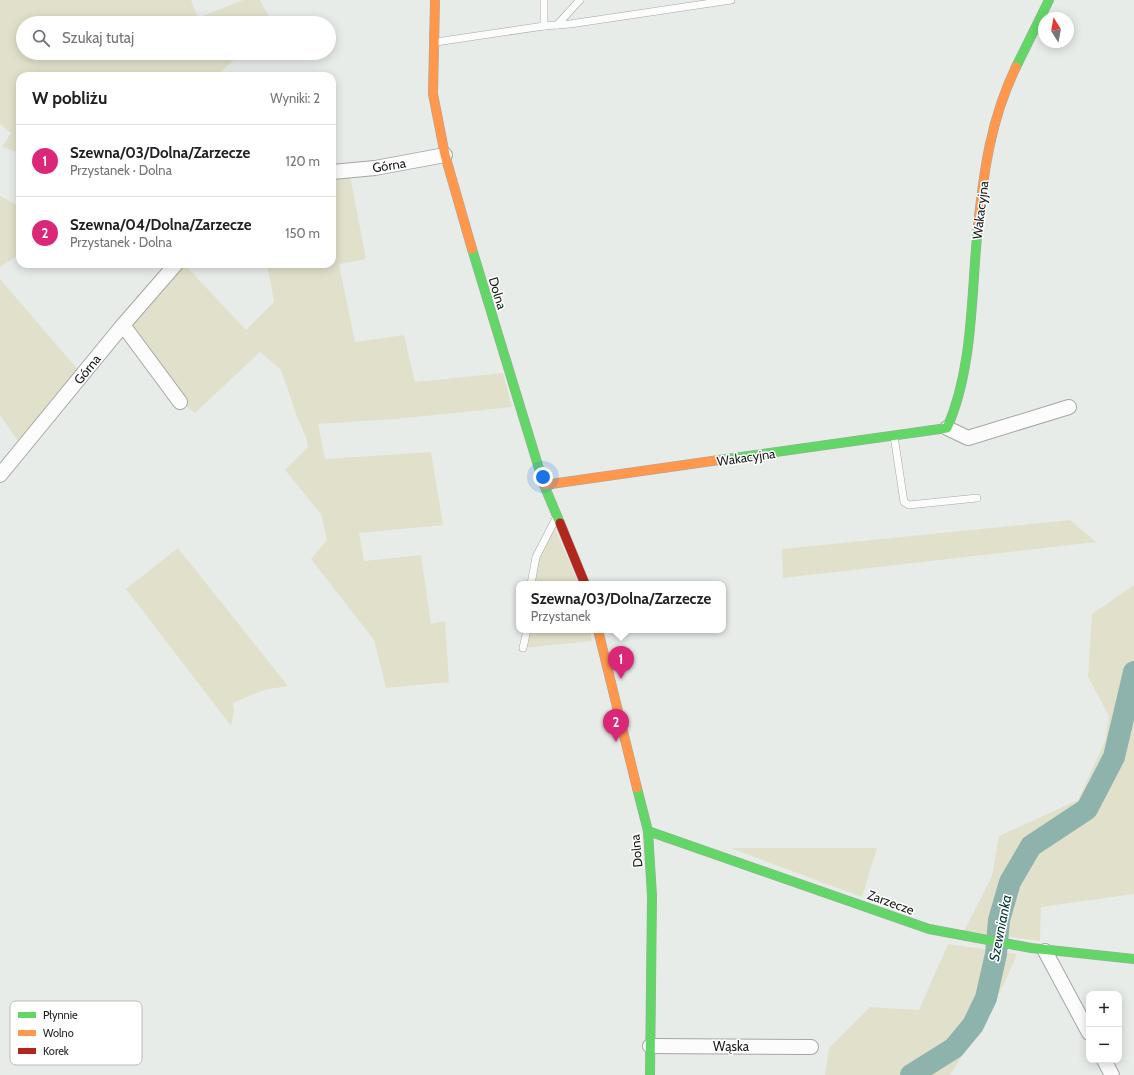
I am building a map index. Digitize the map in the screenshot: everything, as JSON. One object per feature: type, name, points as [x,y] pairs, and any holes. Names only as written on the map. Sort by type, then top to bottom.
[{"type":"street","name":"Dolna","points":[[435,0],[433,94],[445,155],[500,345],[544,485],[584,581]]},
{"type":"street","name":"Wakacyjna","points":[[544,485],[947,428],[956,411],[964,382],[976,240],[992,130],[1004,95],[1049,0]]},
{"type":"street","name":"Górna","points":[[336,172],[375,168],[445,155]]},
{"type":"street","name":"Górna","points":[[0,474],[123,325],[173,268]]},
{"type":"street","points":[[123,325],[180,402]]},
{"type":"street","points":[[947,428],[968,438],[1069,407]]},
{"type":"street","name":"Dolna","points":[[599,633],[648,831],[652,896],[650,1075]]},
{"type":"street","name":"Zarzecze","points":[[648,831],[929,929],[975,940],[1045,951],[1134,959]]},
{"type":"street","points":[[1045,951],[1086,1027]]},
{"type":"street","name":"Wąska","points":[[650,1046],[811,1047]]},
{"type":"street","points":[[1106,1063],[1112,1075]]},
{"type":"lane","points":[[544,0],[544,26]]},
{"type":"lane","points":[[557,25],[580,0]]},
{"type":"lane","points":[[434,43],[731,0]]},
{"type":"lane","points":[[894,436],[904,502],[909,505],[977,498]]},
{"type":"lane","points":[[532,581],[536,557],[557,516]]},
{"type":"lane","points":[[523,648],[526,633]]},
{"type":"green space","points":[[0,0],[191,0],[197,16],[16,16],[16,60],[234,60],[221,72],[16,72],[16,152],[2,147],[11,133],[0,124]]},
{"type":"green space","points":[[243,0],[260,0],[268,15],[203,16]]},
{"type":"green space","points":[[350,175],[366,259],[339,264],[355,342],[404,335],[415,382],[503,373],[512,407],[396,419],[318,424],[325,459],[431,452],[443,525],[359,533],[364,561],[421,555],[431,624],[445,621],[449,682],[386,688],[374,640],[311,559],[327,540],[321,514],[285,470],[308,447],[306,437],[297,417],[281,370],[260,352],[195,413],[180,402],[127,329],[180,268],[188,268],[246,330],[274,302],[268,268],[336,268],[336,177]]},
{"type":"green space","points":[[0,196],[16,204],[16,257],[0,267]]},
{"type":"green space","points":[[0,279],[79,371],[18,441],[0,415]]},
{"type":"green space","points":[[1070,520],[1096,542],[783,578],[782,549]]},
{"type":"green space","points":[[553,524],[578,581],[531,581],[531,576]]},
{"type":"green space","points":[[178,548],[288,686],[264,690],[233,703],[234,711],[231,726],[126,589]]},
{"type":"green space","points":[[1134,585],[1134,894],[1041,907],[1040,941],[964,931],[992,876],[999,836],[1078,800],[1105,741],[1109,716],[1088,677],[1092,614]]},
{"type":"green space","points":[[526,633],[591,633],[592,641],[523,648]]},
{"type":"green space","points":[[730,848],[877,848],[862,897]]},
{"type":"green space","points":[[948,944],[1017,954],[995,1001],[950,1075],[825,1075],[829,1048],[870,1007],[919,1010]]},
{"type":"waterway","name":"Szewnianka","points":[[911,1075],[954,1048],[973,1025],[986,998],[996,954],[999,920],[1010,882],[1031,846],[1087,809],[1114,757],[1134,672]]},
{"type":"traffic: fast","points":[[1016,67],[1049,0]]},
{"type":"traffic: fast","points":[[719,460],[947,428],[956,405],[967,355],[978,226]]},
{"type":"traffic: fast","points":[[472,249],[544,485],[560,523]]},
{"type":"traffic: fast","points":[[637,788],[648,831],[652,896],[650,1075]]},
{"type":"traffic: fast","points":[[648,831],[929,929],[1031,948],[1134,959]]},
{"type":"traffic: slow","points":[[435,0],[433,94],[445,155],[472,249]]},
{"type":"traffic: slow","points":[[978,226],[983,184],[990,145],[1000,106],[1016,67]]},
{"type":"traffic: slow","points":[[544,485],[719,460]]},
{"type":"traffic: slow","points":[[599,633],[637,788]]},
{"type":"traffic: jam","points":[[560,523],[584,581]]},
{"type":"place","name":"Szewna/03/Dolna/Zarzecze","points":[[621,679]]},
{"type":"place","name":"Szewna/04/Dolna/Zarzecze","points":[[616,742]]}]
